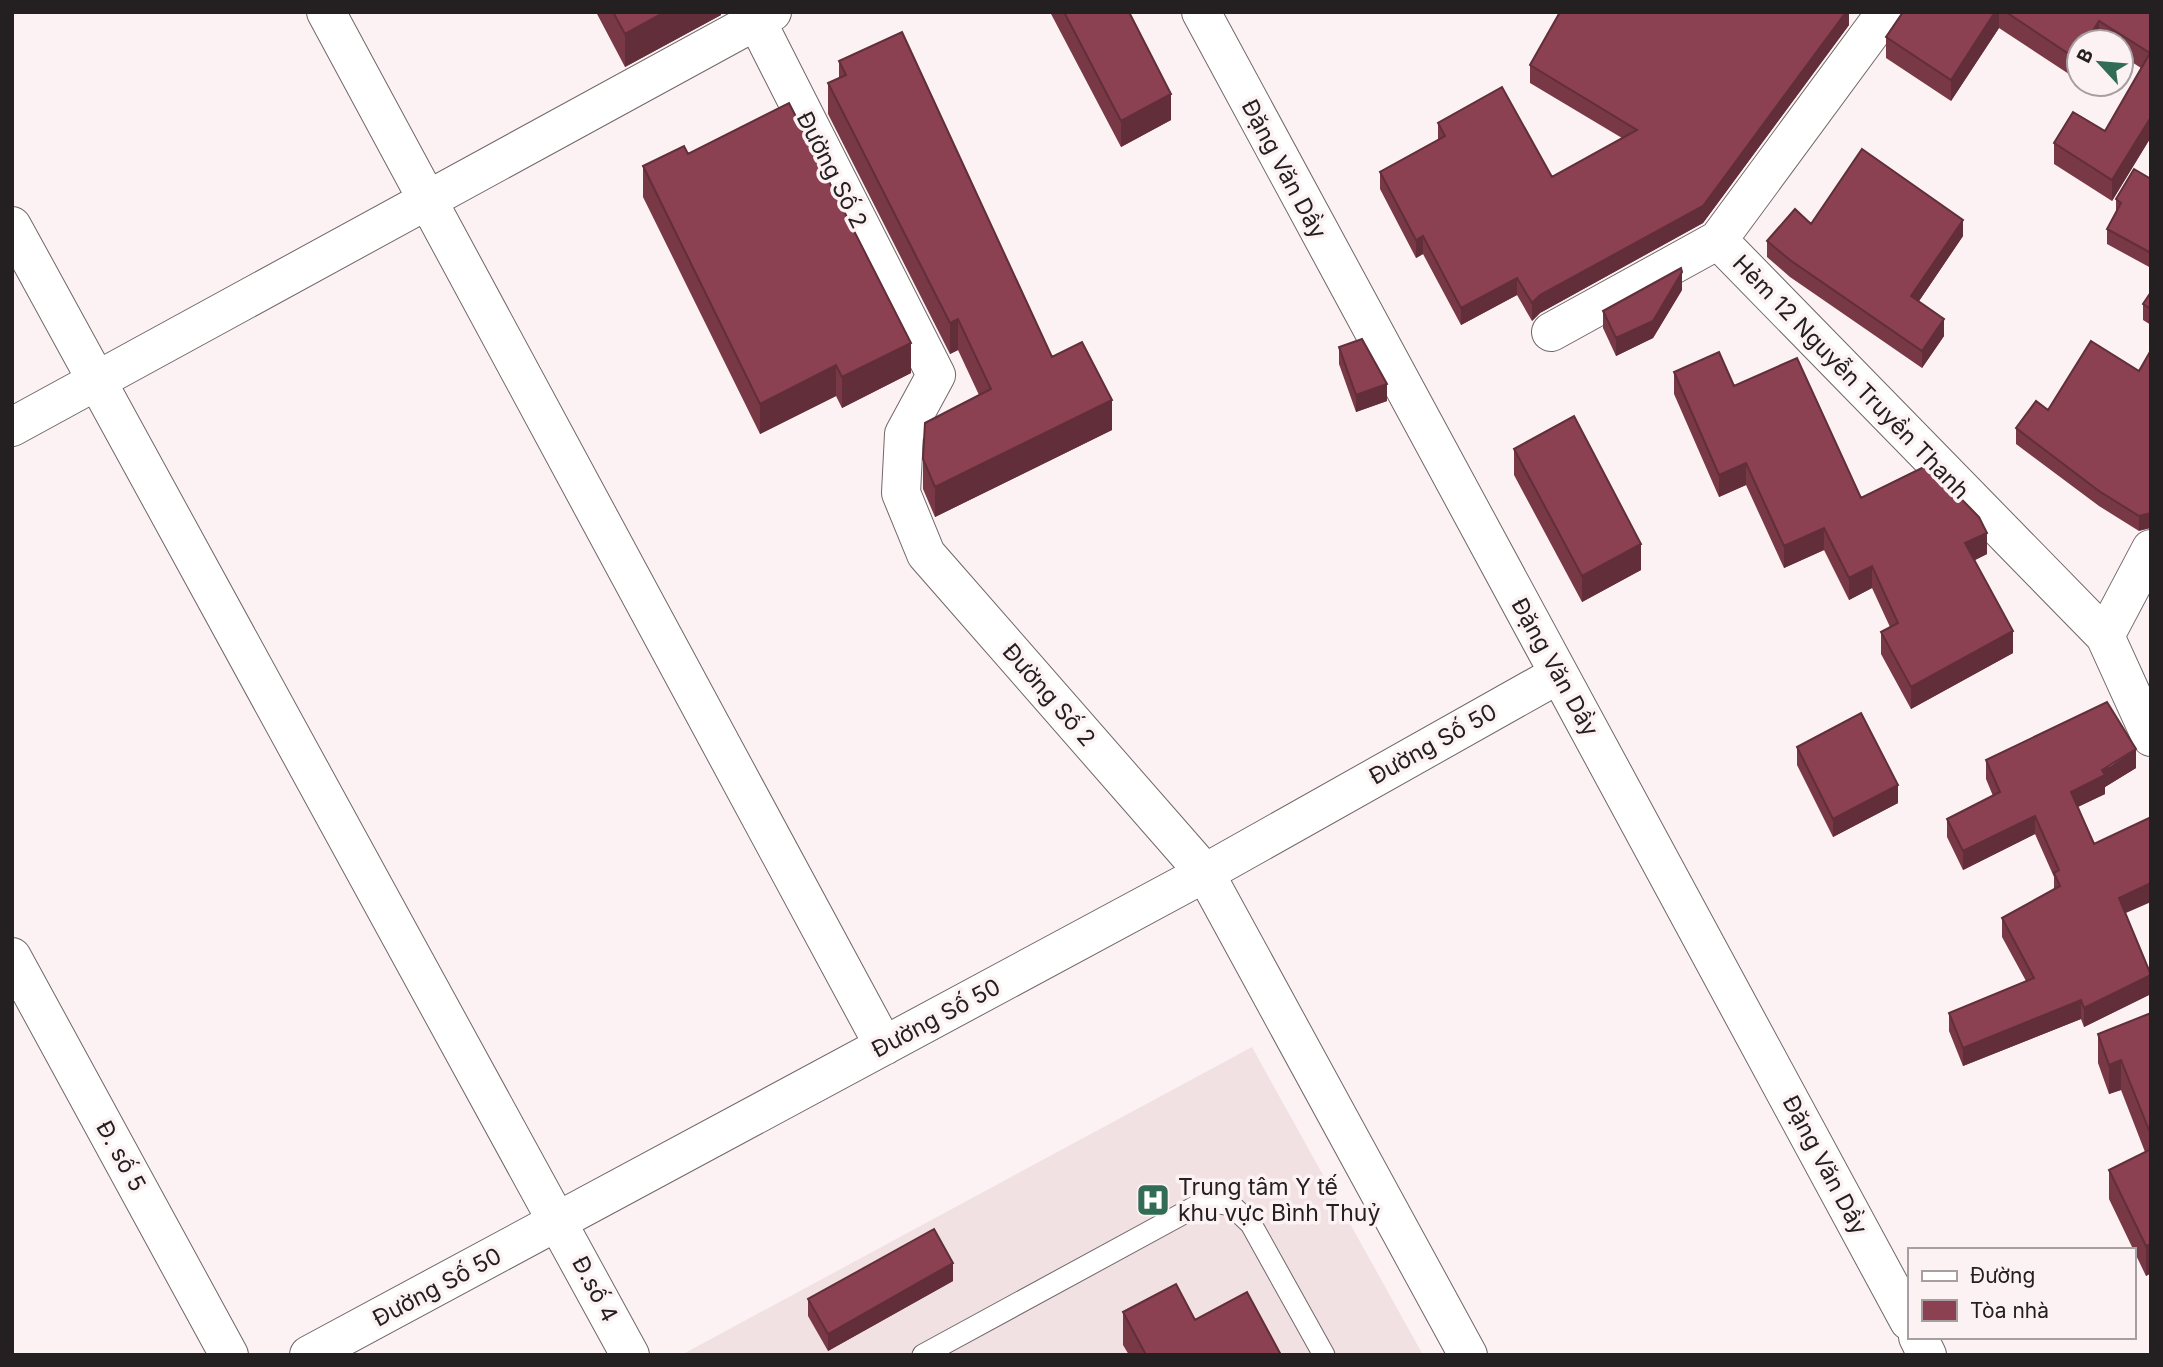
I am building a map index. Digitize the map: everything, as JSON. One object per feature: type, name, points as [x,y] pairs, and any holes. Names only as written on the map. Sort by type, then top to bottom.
[{"type":"street","points":[[326,12],[884,1046]]},
{"type":"street","name":"Đặng Văn Dầy","points":[[1200,12],[1908,1319]]},
{"type":"street","name":"Hẻm 12 Nguyễn Truyền Thanh","points":[[1886,12],[1718,240],[2105,636],[2151,737]]},
{"type":"street","points":[[12,427],[428,201],[760,15]]},
{"type":"street","name":"Đường Số 2","points":[[760,15],[936,375],[904,434],[901,493],[926,554],[1205,873],[1468,1355]]},
{"type":"street","name":"Đ.số 4","points":[[12,226],[630,1355]]},
{"type":"street","points":[[1551,332],[1718,240]]},
{"type":"street","points":[[2105,636],[2151,549]]},
{"type":"street","name":"Đường Số 50","points":[[309,1355],[560,1223],[1205,873],[1559,674]]},
{"type":"street","name":"Đ. số 5","points":[[12,957],[229,1355]]},
{"type":"street","points":[[1919,1339],[1927,1355]]},
{"type":"lane","points":[[923,1355],[1206,1200],[1231,1205],[1251,1224],[1324,1355]]},
{"type":"shaded area","name":"Trung tâm Y tế khu vực Bình Thuỷ","points":[[1252,1047],[1423,1355],[686,1355],[685,1353]]},
{"type":"building","points":[[613,12],[665,12],[625,34]]},
{"type":"building","points":[[1064,12],[1129,12],[1171,94],[1121,121]]},
{"type":"building","points":[[1560,12],[1846,12],[1703,206],[1540,295],[1532,303],[1517,278],[1461,308],[1423,236],[1416,240],[1380,172],[1445,136],[1438,123],[1502,87],[1552,177],[1637,130],[1530,65]]},
{"type":"building","points":[[1903,12],[1995,12],[1951,80],[1886,37]]},
{"type":"building","points":[[2006,12],[2151,12],[2151,117],[2112,180],[2054,143],[2073,112],[2105,131],[2124,98],[2135,98],[2135,79],[2150,53],[2135,44],[2135,28],[2110,28],[2099,21],[2095,28],[2065,28],[2065,51]]},
{"type":"building","points":[[902,32],[1052,357],[1082,342],[1112,400],[935,487],[923,459],[925,423],[991,389],[958,319],[950,323],[828,83],[846,75],[839,61]]},
{"type":"building","points":[[789,103],[911,343],[842,377],[836,365],[760,404],[643,166],[684,146],[688,154]]},
{"type":"building","points":[[1862,149],[1963,220],[1911,296],[1944,319],[1922,351],[1790,260],[1767,241],[1795,209],[1811,224]]},
{"type":"building","points":[[2134,169],[2151,179],[2151,253],[2107,229],[2121,203],[2116,199]]},
{"type":"building","points":[[1681,268],[1682,272],[1653,321],[1616,338],[1603,311]]},
{"type":"building","points":[[2151,292],[2151,309],[2143,304]]},
{"type":"building","points":[[1362,339],[1387,384],[1356,395],[1339,347]]},
{"type":"building","points":[[2091,341],[2139,371],[2151,350],[2151,513],[2139,516],[2099,491],[2016,428],[2036,401],[2048,410]]},
{"type":"building","points":[[1719,352],[1734,386],[1797,358],[1861,498],[1928,465],[1979,517],[1987,533],[1965,543],[2013,631],[1911,687],[1881,632],[1898,623],[1872,566],[1849,578],[1824,528],[1784,546],[1746,463],[1719,475],[1674,372]]},
{"type":"building","points":[[1574,416],[1641,544],[1582,576],[1514,449]]},
{"type":"building","points":[[2107,702],[2136,749],[2102,770],[2105,775],[2071,792],[2094,844],[2151,817],[2151,883],[2119,898],[2151,975],[2084,1008],[2081,1000],[1963,1048],[1949,1013],[2034,978],[2002,918],[2060,886],[2054,873],[2059,870],[2035,816],[1963,851],[1947,819],[2000,792],[1986,760]]},
{"type":"building","points":[[1861,713],[1898,785],[1833,819],[1797,747]]},
{"type":"building","points":[[2151,1013],[2151,1135],[2121,1060],[2109,1065],[2098,1034]]},
{"type":"building","points":[[2151,1149],[2151,1244],[2146,1246],[2109,1170]]},
{"type":"building","points":[[934,1229],[953,1263],[828,1334],[808,1299]]},
{"type":"building","points":[[1176,1284],[1195,1320],[1247,1292],[1281,1355],[1146,1355],[1123,1312]]},
{"type":"place","name":"Trung tâm Y tế khu vực Bình Thuỷ","points":[[1153,1200]]}]
